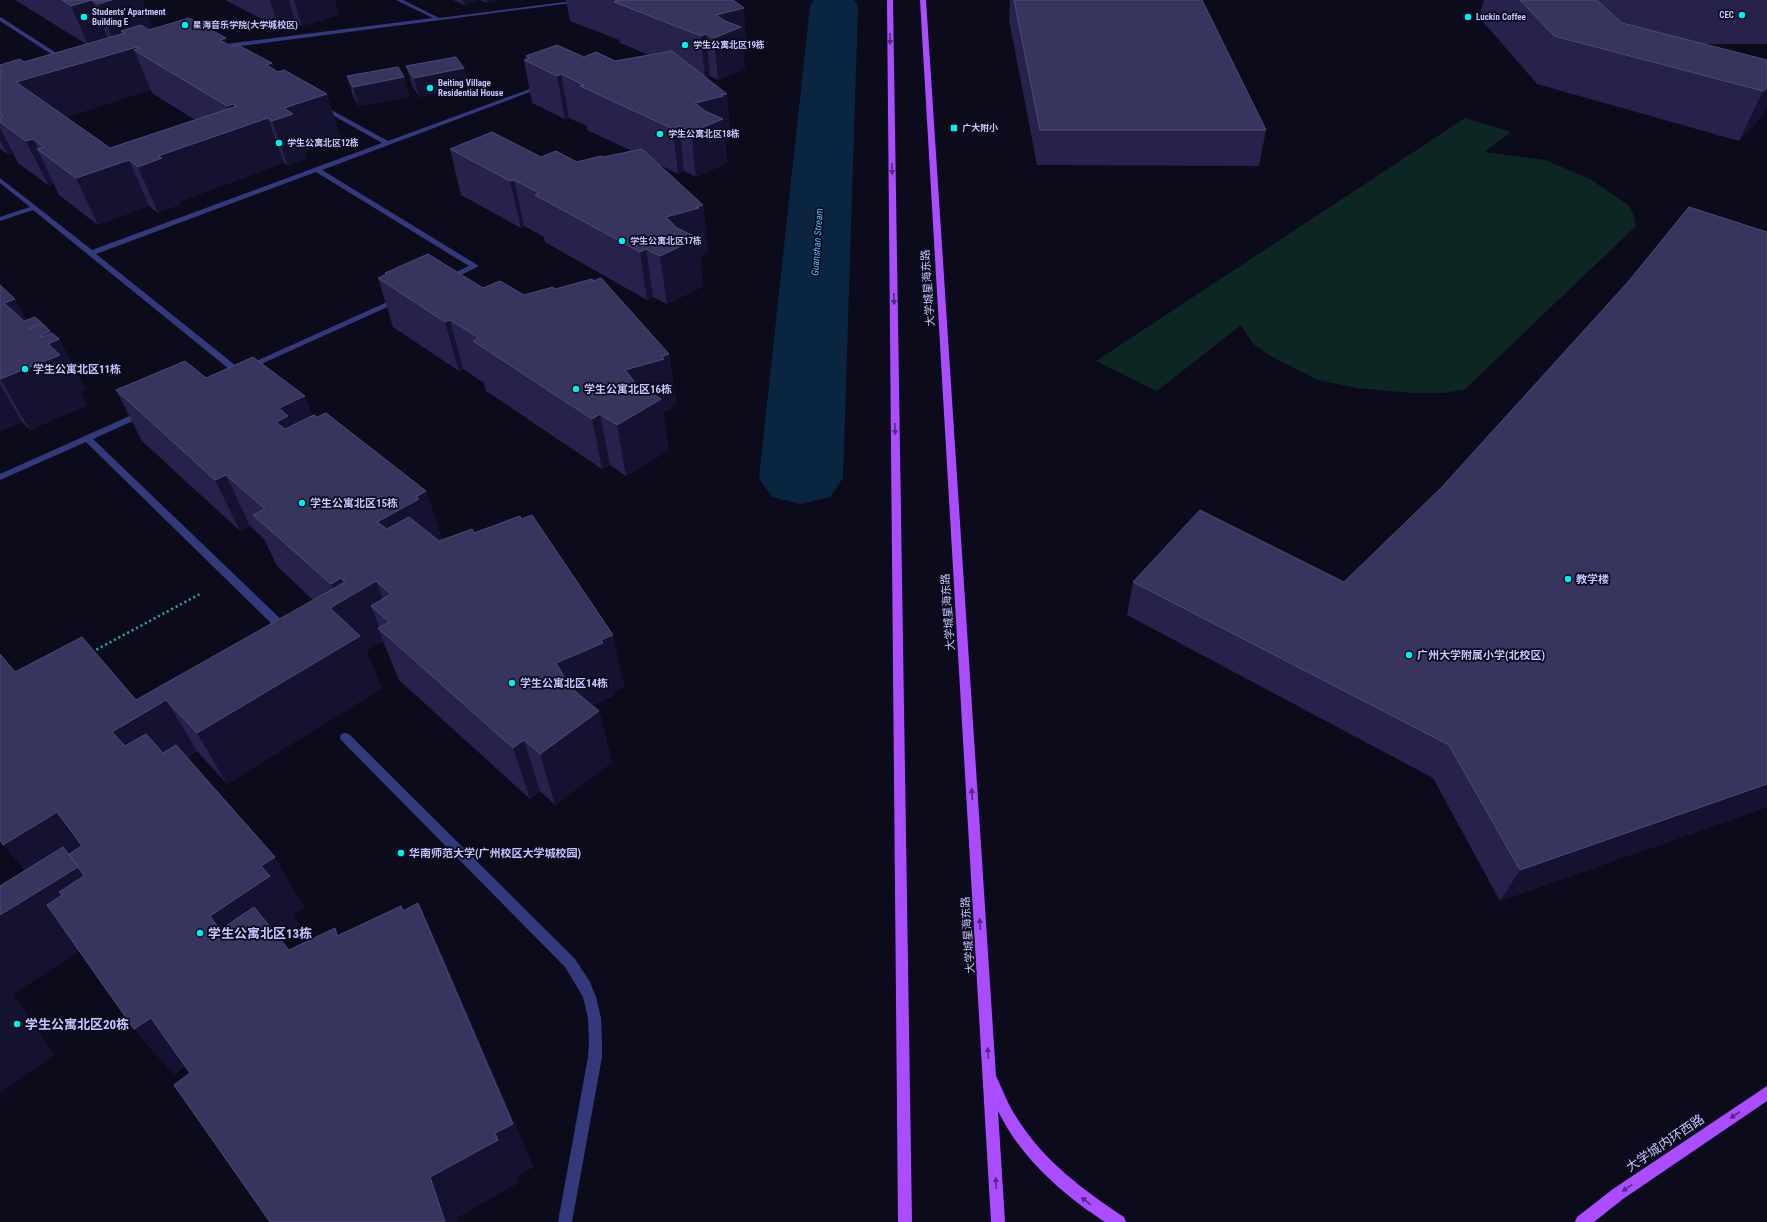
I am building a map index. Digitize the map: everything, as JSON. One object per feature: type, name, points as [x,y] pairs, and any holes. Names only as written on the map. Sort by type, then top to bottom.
[{"type":"main road","points":[[890,0],[905,1222]]},
{"type":"main road","name":"大学城星海东路","points":[[923,0],[998,1222]]},
{"type":"main road","points":[[989,1076],[1011,1122],[1041,1162],[1086,1202],[1119,1222]]},
{"type":"main road","name":"大学城内环西路","points":[[1582,1222],[1618,1194],[1767,1093]]},
{"type":"lane","points":[[399,0],[439,19]]},
{"type":"lane","points":[[208,48],[592,0]]},
{"type":"lane","points":[[0,19],[72,65]]},
{"type":"lane","points":[[216,47],[229,55]]},
{"type":"lane","points":[[91,253],[553,82]]},
{"type":"lane","points":[[319,105],[388,144]]},
{"type":"lane","points":[[317,170],[475,266],[439,282]]},
{"type":"lane","points":[[0,180],[91,253],[234,373],[410,294]]},
{"type":"lane","points":[[0,219],[34,208]]},
{"type":"lane","points":[[0,477],[152,409]]},
{"type":"lane","points":[[87,438],[289,634]]},
{"type":"lane","points":[[345,737],[570,963],[588,991],[594,1006],[596,1020],[597,1031],[595,1057],[565,1222]]},
{"type":"path","points":[[91,652],[231,577]]},
{"type":"green space","points":[[1465,118],[1511,132],[1484,152],[1545,160],[1590,179],[1628,205],[1634,216],[1636,226],[1464,390],[1442,393],[1412,393],[1357,388],[1318,380],[1272,357],[1253,344],[1241,325],[1157,391],[1096,361]]},
{"type":"building","points":[[62,0],[92,0],[71,6]]},
{"type":"building","points":[[92,0],[112,0],[98,4]]},
{"type":"building","points":[[615,0],[733,0],[744,8],[716,15],[725,21],[741,27],[714,38],[706,34],[701,36],[614,2],[617,1]]},
{"type":"building","points":[[1014,0],[1202,0],[1266,130],[1040,130]]},
{"type":"building","points":[[1520,0],[1597,0],[1622,23],[1767,60],[1767,88],[1763,91],[1554,36]]},
{"type":"building","points":[[189,18],[226,38],[220,40],[232,47],[238,45],[272,63],[266,65],[278,72],[284,70],[327,94],[284,108],[293,114],[272,121],[268,118],[158,156],[162,158],[138,167],[129,160],[76,178],[37,149],[44,147],[33,139],[26,141],[0,122],[0,117],[3,116],[0,114],[0,72],[3,72],[0,70],[0,65],[20,59],[24,62],[125,33],[121,31],[141,25],[149,30]],"holes":[[[137,47],[140,48],[134,50],[227,106],[233,104],[237,106],[110,148],[16,82]]]},
{"type":"building","points":[[557,45],[584,57],[596,52],[615,61],[672,51],[727,94],[695,103],[705,111],[723,119],[691,132],[679,126],[673,129],[580,86],[584,85],[561,74],[557,76],[524,60],[530,58],[526,56]]},
{"type":"building","points":[[456,57],[464,68],[414,78],[406,66]]},
{"type":"building","points":[[398,67],[404,77],[353,87],[347,76]]},
{"type":"building","points":[[492,132],[541,157],[556,151],[577,162],[642,149],[703,205],[696,207],[699,208],[666,217],[677,228],[698,238],[660,256],[646,249],[640,252],[535,195],[539,193],[514,180],[510,181],[450,149]]},
{"type":"building","name":"教学楼","points":[[1689,207],[1767,232],[1767,784],[1520,870],[1449,745],[1133,582],[1200,510],[1344,582],[1441,488],[1628,282]]},
{"type":"building","points":[[428,254],[483,288],[500,281],[524,295],[553,287],[555,289],[601,278],[669,354],[661,357],[664,359],[625,370],[637,385],[661,399],[617,425],[600,414],[592,419],[473,341],[479,338],[450,320],[445,322],[378,278],[387,274],[385,273]]},
{"type":"building","points":[[0,285],[15,299],[4,303],[24,321],[35,317],[42,323],[29,328],[30,329],[43,324],[50,331],[40,336],[41,337],[52,333],[59,339],[48,344],[60,355],[0,379]]},
{"type":"building","points":[[253,357],[305,396],[279,408],[288,416],[276,422],[285,429],[314,415],[317,417],[326,413],[426,491],[416,497],[419,499],[377,522],[387,529],[409,517],[439,541],[472,529],[474,533],[520,516],[521,519],[532,515],[613,635],[601,640],[603,643],[556,663],[570,687],[599,711],[540,754],[524,740],[513,748],[378,628],[389,622],[371,606],[391,594],[376,581],[330,608],[360,636],[197,733],[166,700],[112,732],[125,746],[146,734],[163,753],[176,745],[275,857],[261,866],[270,876],[210,916],[220,930],[254,907],[289,950],[335,928],[337,936],[401,906],[403,911],[418,903],[513,1124],[495,1133],[498,1140],[430,1177],[445,1222],[270,1222],[174,1085],[190,1073],[151,1018],[134,1029],[47,905],[62,895],[59,892],[84,876],[69,854],[82,846],[57,812],[3,845],[0,840],[0,654],[15,672],[82,637],[136,700],[345,582],[341,578],[331,584],[253,515],[265,509],[226,475],[215,480],[116,390],[185,361],[206,378]]},
{"type":"building","points":[[63,847],[78,867],[0,915],[0,886]]},
{"type":"waterway","name":"Guanshan Stream","points":[[801,478],[834,6]]},
{"type":"place","name":"CEC","points":[[1742,15]]},
{"type":"place","name":"Students' Apartment Building E","points":[[84,17]]},
{"type":"place","name":"Luckin Coffee","points":[[1468,17]]},
{"type":"place","name":"星海音乐学院(大学城校区)","points":[[185,25]]},
{"type":"place","name":"学生公寓北区19栋","points":[[685,45]]},
{"type":"place","name":"Beiting Village Residential House","points":[[430,88]]},
{"type":"place","name":"广大附小","points":[[954,128]]},
{"type":"place","name":"学生公寓北区18栋","points":[[660,134]]},
{"type":"place","name":"学生公寓北区12栋","points":[[279,143]]},
{"type":"place","name":"学生公寓北区17栋","points":[[622,241]]},
{"type":"place","name":"学生公寓北区11栋","points":[[25,369]]},
{"type":"place","name":"学生公寓北区16栋","points":[[576,389]]},
{"type":"place","name":"学生公寓北区15栋","points":[[302,503]]},
{"type":"place","name":"教学楼","points":[[1568,579]]},
{"type":"place","name":"广州大学附属小学(北校区)","points":[[1409,655]]},
{"type":"place","name":"学生公寓北区14栋","points":[[512,683]]},
{"type":"place","name":"华南师范大学(广州校区大学城校园)","points":[[401,853]]},
{"type":"place","name":"学生公寓北区13栋","points":[[200,933]]},
{"type":"place","name":"学生公寓北区20栋","points":[[17,1024]]}]
